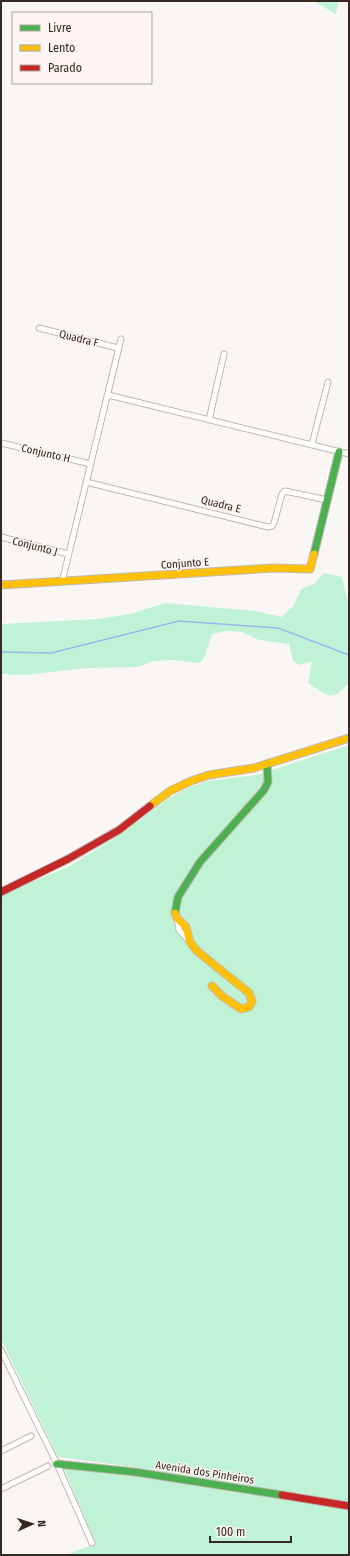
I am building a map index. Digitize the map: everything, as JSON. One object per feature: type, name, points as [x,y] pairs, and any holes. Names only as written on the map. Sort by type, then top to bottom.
[{"type":"street","name":"Quadra F","points":[[40,328],[118,348]]},
{"type":"street","points":[[62,582],[121,339]]},
{"type":"street","points":[[209,420],[224,354]]},
{"type":"street","points":[[312,444],[328,382]]},
{"type":"street","points":[[108,395],[349,454]]},
{"type":"street","name":"Conjunto H","points":[[1,443],[91,464]]},
{"type":"street","points":[[327,500],[339,452]]},
{"type":"street","name":"Quadra E","points":[[86,482],[268,527],[272,526],[274,523],[282,494],[285,491],[288,490],[327,500]]},
{"type":"street","name":"Conjunto E","points":[[1,585],[274,568],[310,569],[327,500]]},
{"type":"street","name":"Conjunto J","points":[[1,537],[68,554]]},
{"type":"street","points":[[1,892],[68,859],[119,830],[170,791],[191,781],[209,775],[231,773],[267,764],[349,738]]},
{"type":"street","points":[[212,986],[222,996],[241,1009],[249,1007],[252,1001],[248,993],[190,942],[186,927],[176,918],[175,914],[178,897],[200,862],[264,790],[268,782],[267,764]]},
{"type":"street","points":[[1,1350],[57,1464],[92,1542]]},
{"type":"street","points":[[1,1451],[31,1436]]},
{"type":"street","name":"Avenida dos Pinheiros","points":[[57,1464],[135,1472],[349,1506]]},
{"type":"street","points":[[1,1489],[48,1466]]},
{"type":"green space","points":[[313,1],[339,1],[336,14]]},
{"type":"green space","points":[[324,573],[342,577],[349,606],[349,682],[343,689],[333,695],[325,694],[308,683],[312,661],[300,665],[293,661],[289,644],[259,640],[242,632],[226,631],[212,634],[205,656],[200,663],[173,660],[153,661],[138,667],[89,668],[23,675],[1,674],[1,624],[98,619],[131,614],[165,603],[255,611],[282,617],[294,605],[301,589],[314,584]]},
{"type":"green space","points":[[349,745],[349,1502],[134,1467],[58,1457],[1,1339],[1,895],[70,866],[118,836],[169,798],[190,787],[208,781],[256,775]]},
{"type":"green space","points":[[62,1465],[349,1510],[349,1555],[65,1555],[96,1544]]},
{"type":"waterway","points":[[1,652],[51,653],[179,621],[278,628],[349,655]]},
{"type":"traffic: fast","points":[[314,554],[339,452]]},
{"type":"traffic: fast","points":[[175,913],[178,897],[200,862],[264,790],[268,782],[267,764]]},
{"type":"traffic: fast","points":[[57,1464],[135,1472],[282,1495]]},
{"type":"traffic: slow","points":[[1,585],[274,568],[310,569],[314,554]]},
{"type":"traffic: slow","points":[[150,806],[170,791],[191,781],[209,775],[254,768],[349,738]]},
{"type":"traffic: slow","points":[[175,913],[177,918],[186,927],[190,942],[197,951],[249,993],[252,1001],[249,1007],[241,1009],[222,996],[212,986]]},
{"type":"traffic: jam","points":[[1,892],[68,859],[119,830],[150,806]]},
{"type":"traffic: jam","points":[[282,1495],[349,1506]]}]
